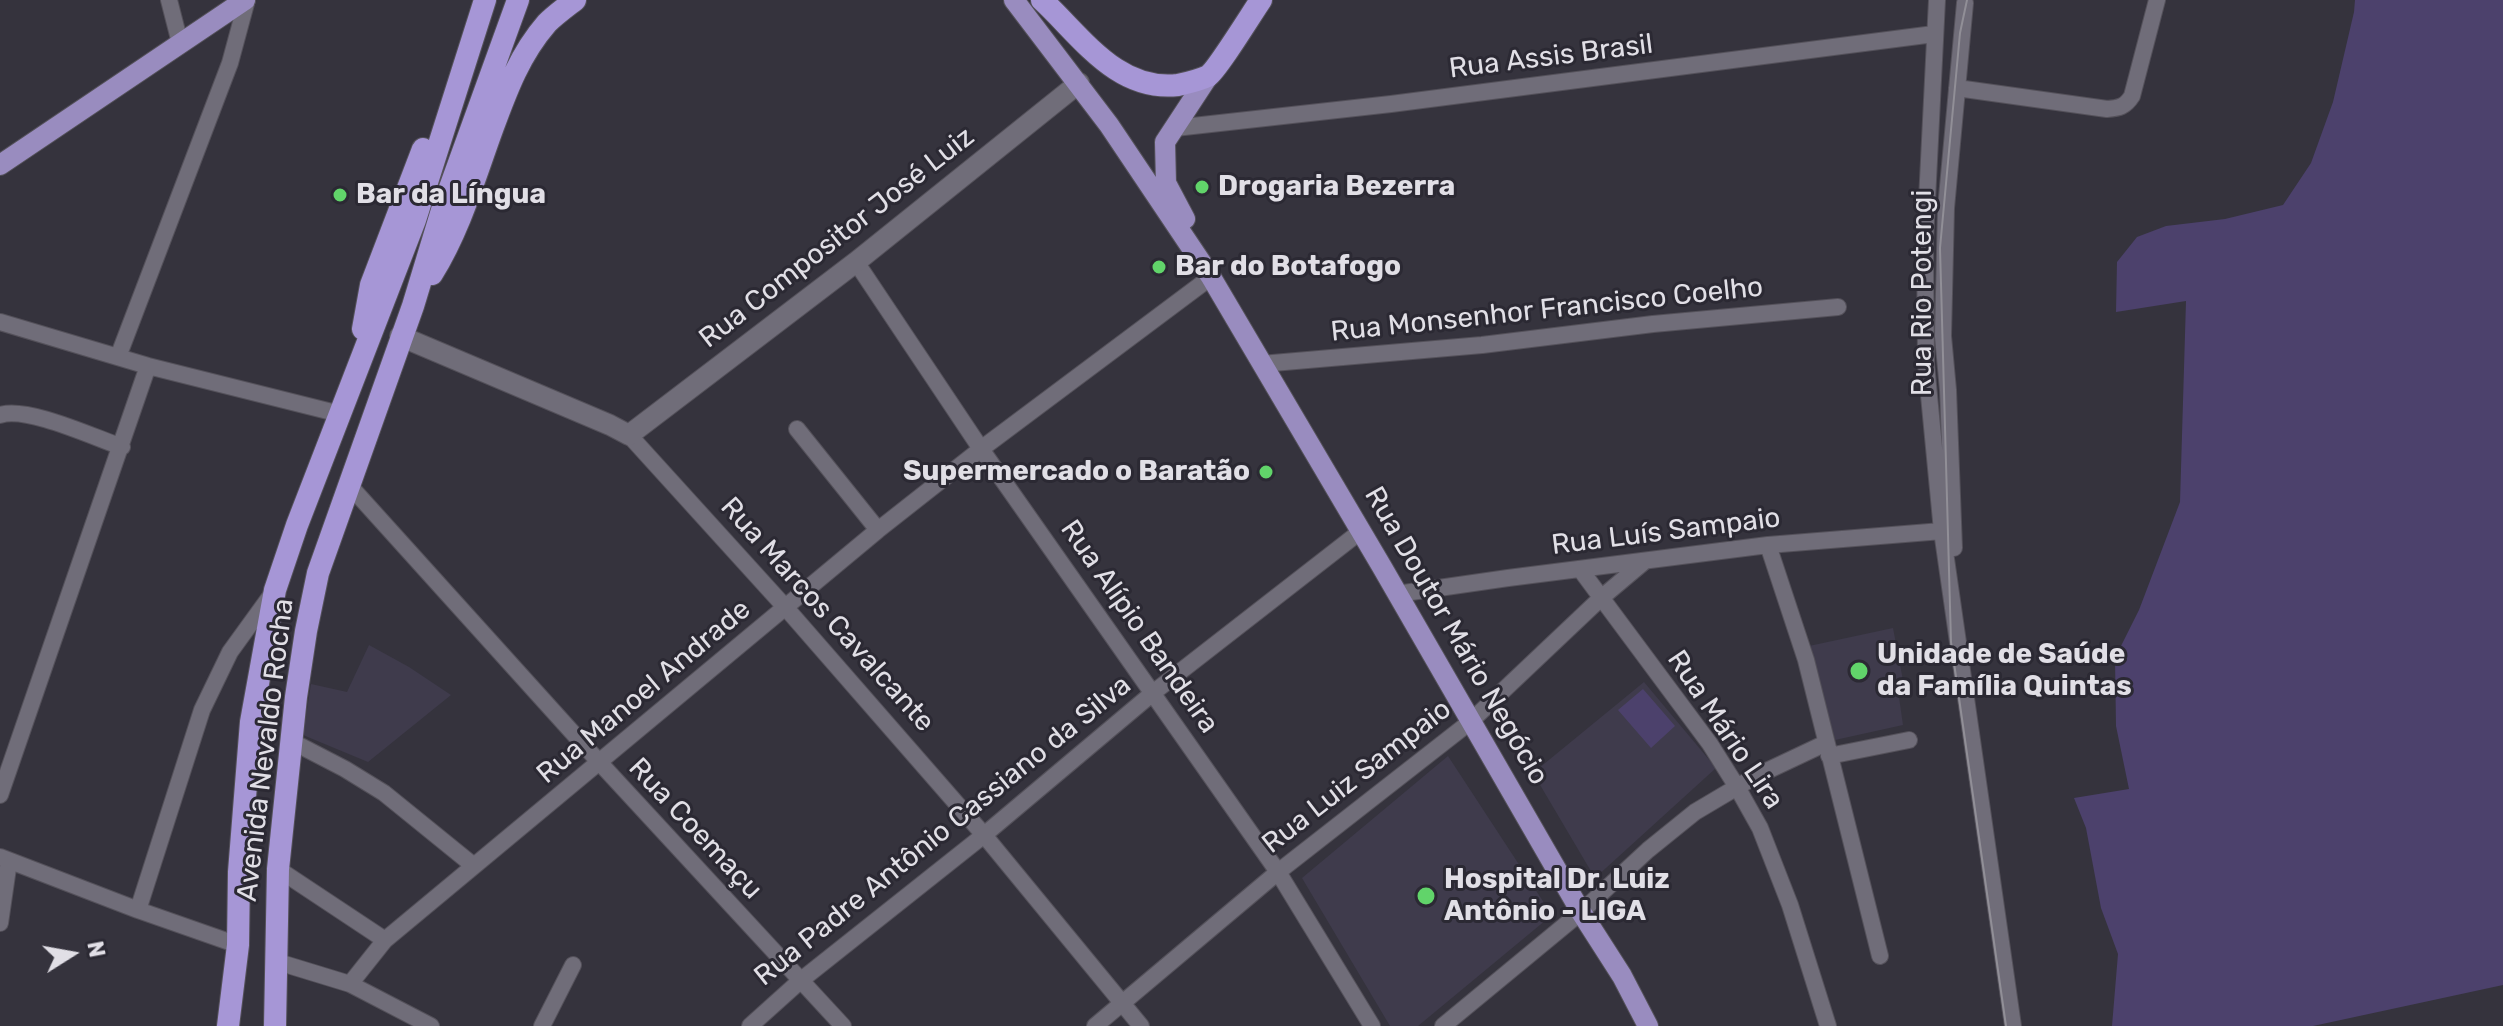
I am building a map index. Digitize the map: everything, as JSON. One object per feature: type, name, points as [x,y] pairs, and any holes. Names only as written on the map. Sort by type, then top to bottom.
[{"type":"highway","points":[[359,366],[371,285],[441,101],[474,0]]},
{"type":"highway","name":"Avenida Nevaldo Rocha","points":[[228,1026],[238,945],[239,872],[251,722],[275,590],[297,525],[415,220],[485,0]]},
{"type":"highway","points":[[413,306],[443,207],[518,0]]},
{"type":"highway","points":[[413,306],[444,254],[467,201],[511,78],[548,21],[575,0]]},
{"type":"highway","points":[[1042,0],[1114,69],[1157,87],[1183,84],[1209,75],[1261,0]]},
{"type":"highway","name":"Avenida Nevaldo Rocha","points":[[275,1026],[278,869],[306,631],[318,573],[413,306]]},
{"type":"main road","points":[[0,165],[246,0]]},
{"type":"main road","name":"Rua Doutor Mário Negócio","points":[[1014,0],[1079,83],[1211,277],[1581,912],[1622,976],[1648,1026]]},
{"type":"main road","name":"Rua Doutor Mário Negócio","points":[[1209,75],[1165,142],[1166,183],[1198,244],[1211,277]]},
{"type":"street","points":[[169,0],[180,43]]},
{"type":"street","points":[[118,357],[230,63],[246,0]]},
{"type":"street","name":"Rua Rio Potengi","points":[[1937,0],[1925,240],[1926,364],[1942,531],[2013,1026]]},
{"type":"street","points":[[1957,88],[2118,108],[2127,104],[2132,96],[2157,0]]},
{"type":"street","name":"Rua Rio Potengi","points":[[1934,34],[1945,17],[1966,2]]},
{"type":"street","name":"Rua Rio Potengi","points":[[1949,583],[1954,554],[1943,336],[1946,208],[1966,2]]},
{"type":"street","name":"Rua Assis Brasil","points":[[1175,128],[1391,104],[1934,34]]},
{"type":"street","name":"Rua Compositor José Luiz","points":[[629,435],[856,262],[1079,83]]},
{"type":"street","name":"Rua Alípio Bandeira","points":[[856,262],[981,449],[1278,872],[1372,1026]]},
{"type":"street","name":"Rua Manoel Andrade","points":[[350,984],[385,940],[878,530],[1211,277]]},
{"type":"street","name":"Rua Monsenhor Francisco Coelho","points":[[1261,364],[1482,345],[1653,324],[1838,307]]},
{"type":"street","points":[[0,322],[148,366],[340,414]]},
{"type":"street","name":"Rua Marcos Cavalcante","points":[[400,336],[629,435],[786,608],[984,835],[1141,1026]]},
{"type":"street","points":[[0,795],[148,366]]},
{"type":"street","points":[[0,415],[7,412],[31,415],[122,447]]},
{"type":"street","points":[[797,429],[878,530]]},
{"type":"street","name":"Rua Coemaçu","points":[[350,486],[843,1026]]},
{"type":"street","name":"Rua Padre Antônio Cassiano da Silva","points":[[750,1026],[800,981],[984,835],[1154,692],[1361,531]]},
{"type":"street","name":"Rua Luís Sampaio","points":[[1397,594],[1768,545],[1942,531]]},
{"type":"street","points":[[1768,545],[1806,660],[1880,956]]},
{"type":"street","name":"Rua Luiz Sampaio","points":[[1095,1026],[1278,872],[1470,722],[1601,598],[1645,561]]},
{"type":"street","name":"Rua Mário Lira","points":[[1580,569],[1710,744],[1760,828],[1776,867],[1828,1026]]},
{"type":"street","name":"Avenida Nevaldo Rocha","points":[[138,910],[202,710],[230,652],[275,590]]},
{"type":"street","points":[[1443,1026],[1581,912],[1695,812],[1737,787],[1828,750],[1909,740]]},
{"type":"street","points":[[291,741],[384,793],[474,866]]},
{"type":"street","points":[[0,923],[4,859],[238,945]]},
{"type":"street","points":[[278,869],[385,940]]},
{"type":"street","points":[[278,962],[350,984],[431,1026]]},
{"type":"street","points":[[542,1026],[573,965]]},
{"type":"shaded area","points":[[2355,0],[2503,0],[2503,985],[2313,1026],[2112,1026],[2118,954],[2101,908],[2086,828],[2074,798],[2129,789],[2116,726],[2115,658],[2139,610],[2180,502],[2186,301],[2116,312],[2117,262],[2137,237],[2166,226],[2225,219],[2283,205],[2311,163],[2333,102]]},
{"type":"shaded area","name":"Unidade de Saúde da Família Quintas","points":[[1893,628],[1906,696],[1899,697],[1903,725],[1835,740],[1809,646]]},
{"type":"shaded area","points":[[369,645],[451,695],[368,762],[303,735],[311,684],[347,692]]},
{"type":"shaded area","points":[[1644,682],[1716,768],[1595,878],[1533,773]]},
{"type":"shaded area","points":[[1643,689],[1675,726],[1651,748],[1618,710]]},
{"type":"shaded area","name":"Hospital Dr. Luiz Antônio - LIGA","points":[[1448,756],[1552,915],[1418,1026],[1390,1026],[1302,878]]},
{"type":"tram line","points":[[1967,0],[1960,33],[1940,248],[1951,642],[2006,1026]]},
{"type":"place","name":"Drogaria Bezerra","points":[[1202,187]]},
{"type":"place","name":"Bar da Língua","points":[[340,195]]},
{"type":"place","name":"Bar do Botafogo","points":[[1159,267]]},
{"type":"place","name":"Supermercado o Baratão","points":[[1266,472]]},
{"type":"place","name":"Unidade de Saúde da Família Quintas","points":[[1859,671]]},
{"type":"place","name":"Hospital Dr. Luiz Antônio - LIGA","points":[[1426,896]]}]
